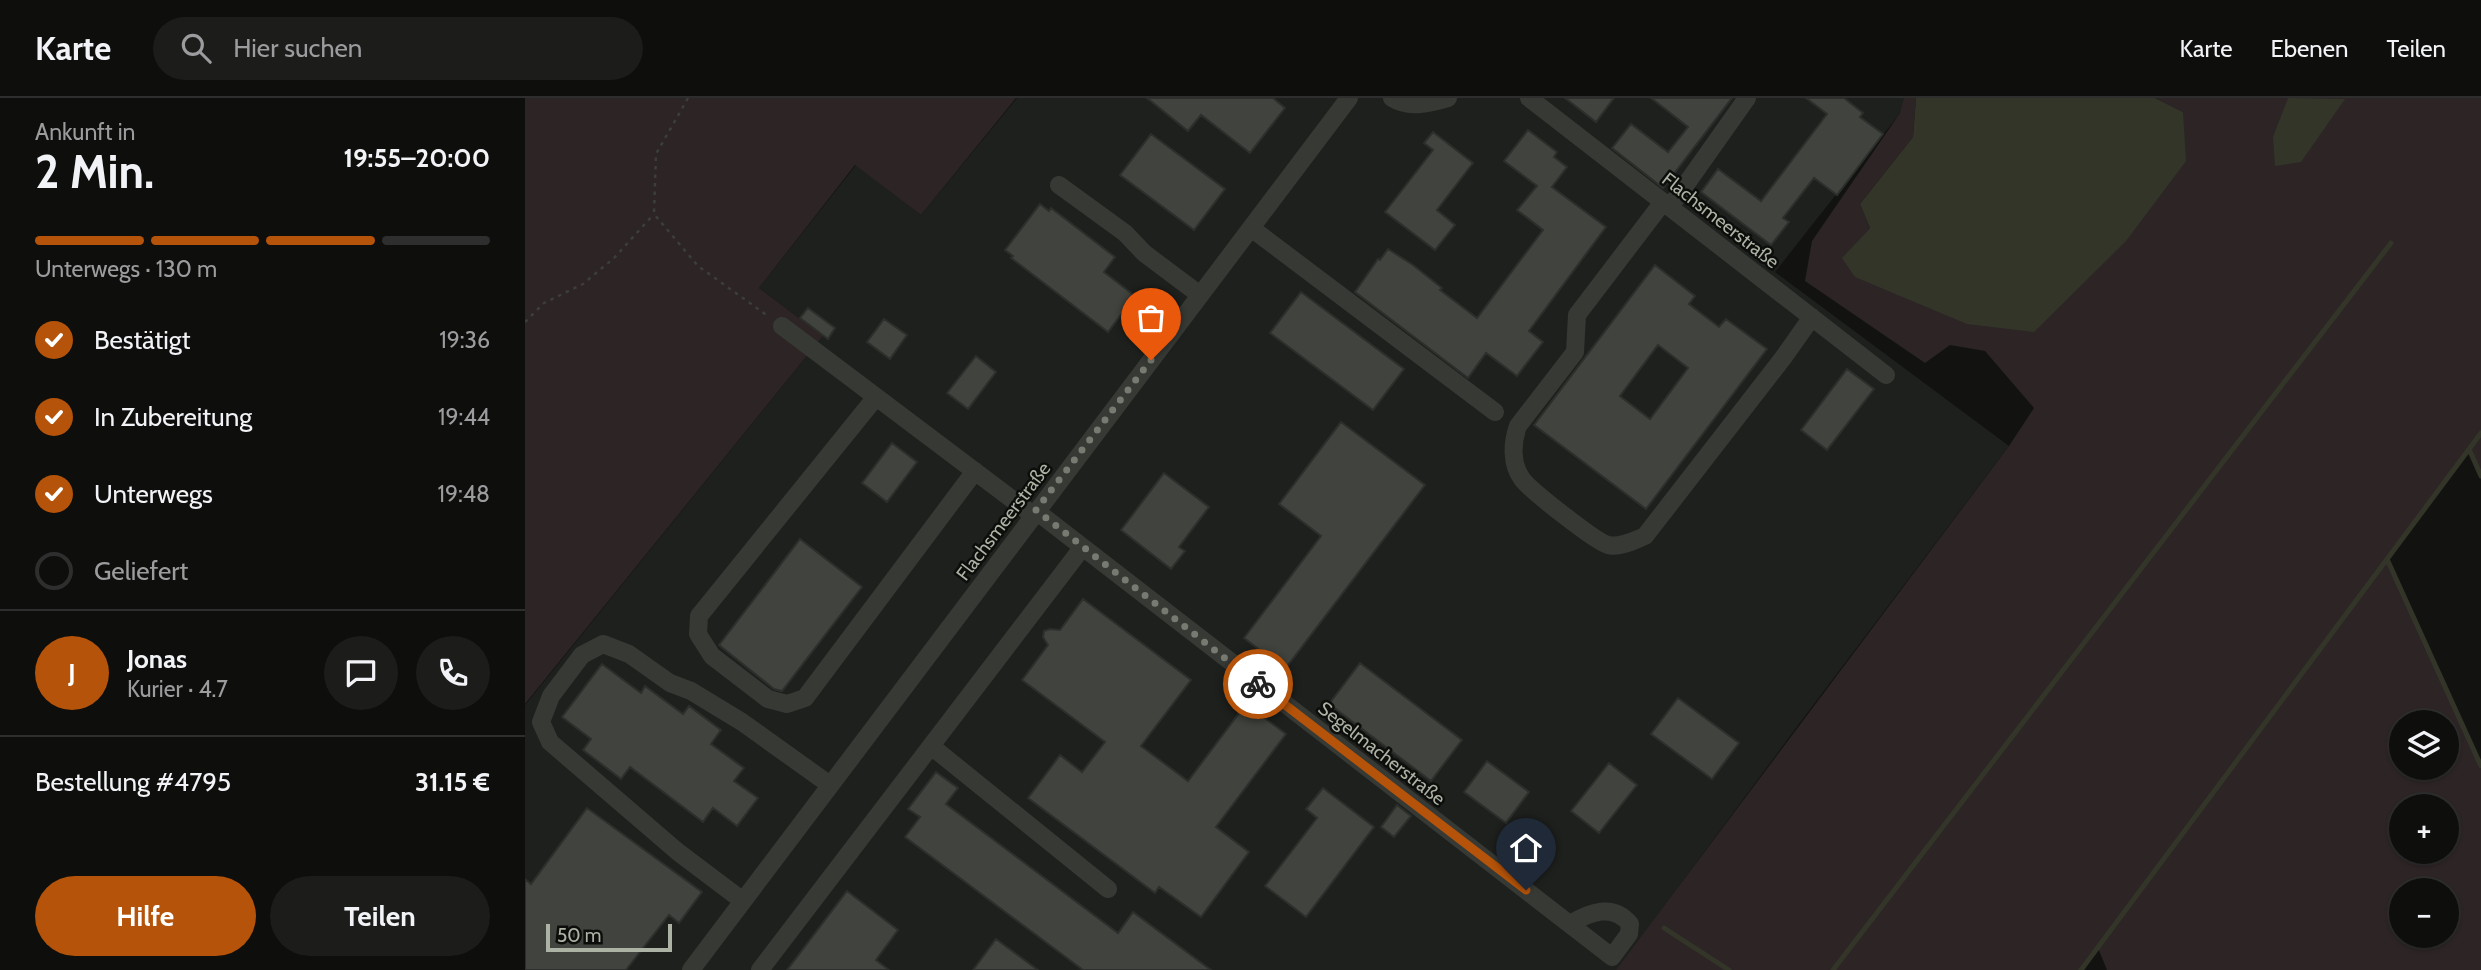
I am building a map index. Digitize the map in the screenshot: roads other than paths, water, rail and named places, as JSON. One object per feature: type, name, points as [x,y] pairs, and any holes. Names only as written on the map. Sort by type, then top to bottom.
[{"type":"street","name":"Flachsmeerstraße","points":[[691,970],[1349,98]]},
{"type":"street","points":[[1392,98],[1414,105],[1448,98]]},
{"type":"street","name":"Flachsmeerstraße","points":[[1529,98],[1886,375]]},
{"type":"street","points":[[1747,98],[1667,205],[1577,315],[1575,352],[1518,426],[1513,440],[1521,478],[1588,535],[1610,546],[1645,536],[1811,317]]},
{"type":"street","points":[[1059,185],[1125,233],[1144,253],[1200,295]]},
{"type":"street","points":[[1251,228],[1495,412]]},
{"type":"street","name":"Segelmacherstraße","points":[[782,326],[1082,548],[1570,924]]},
{"type":"street","points":[[876,397],[699,616],[698,634],[712,656],[768,699],[787,704],[805,698],[975,471]]},
{"type":"street","points":[[760,970],[1082,548]]},
{"type":"street","points":[[743,901],[678,852],[549,742],[541,722],[551,696],[582,655],[603,644],[629,654],[670,683],[691,691],[742,722],[830,785]]},
{"type":"street","points":[[931,746],[1108,889]]},
{"type":"waterway","points":[[1833,970],[2391,243]]},
{"type":"waterway","points":[[2081,970],[2481,433]]},
{"type":"waterway","points":[[2469,449],[2481,476]]},
{"type":"waterway","points":[[2387,559],[2481,766]]},
{"type":"waterway","points":[[1664,928],[1729,970]]}]
